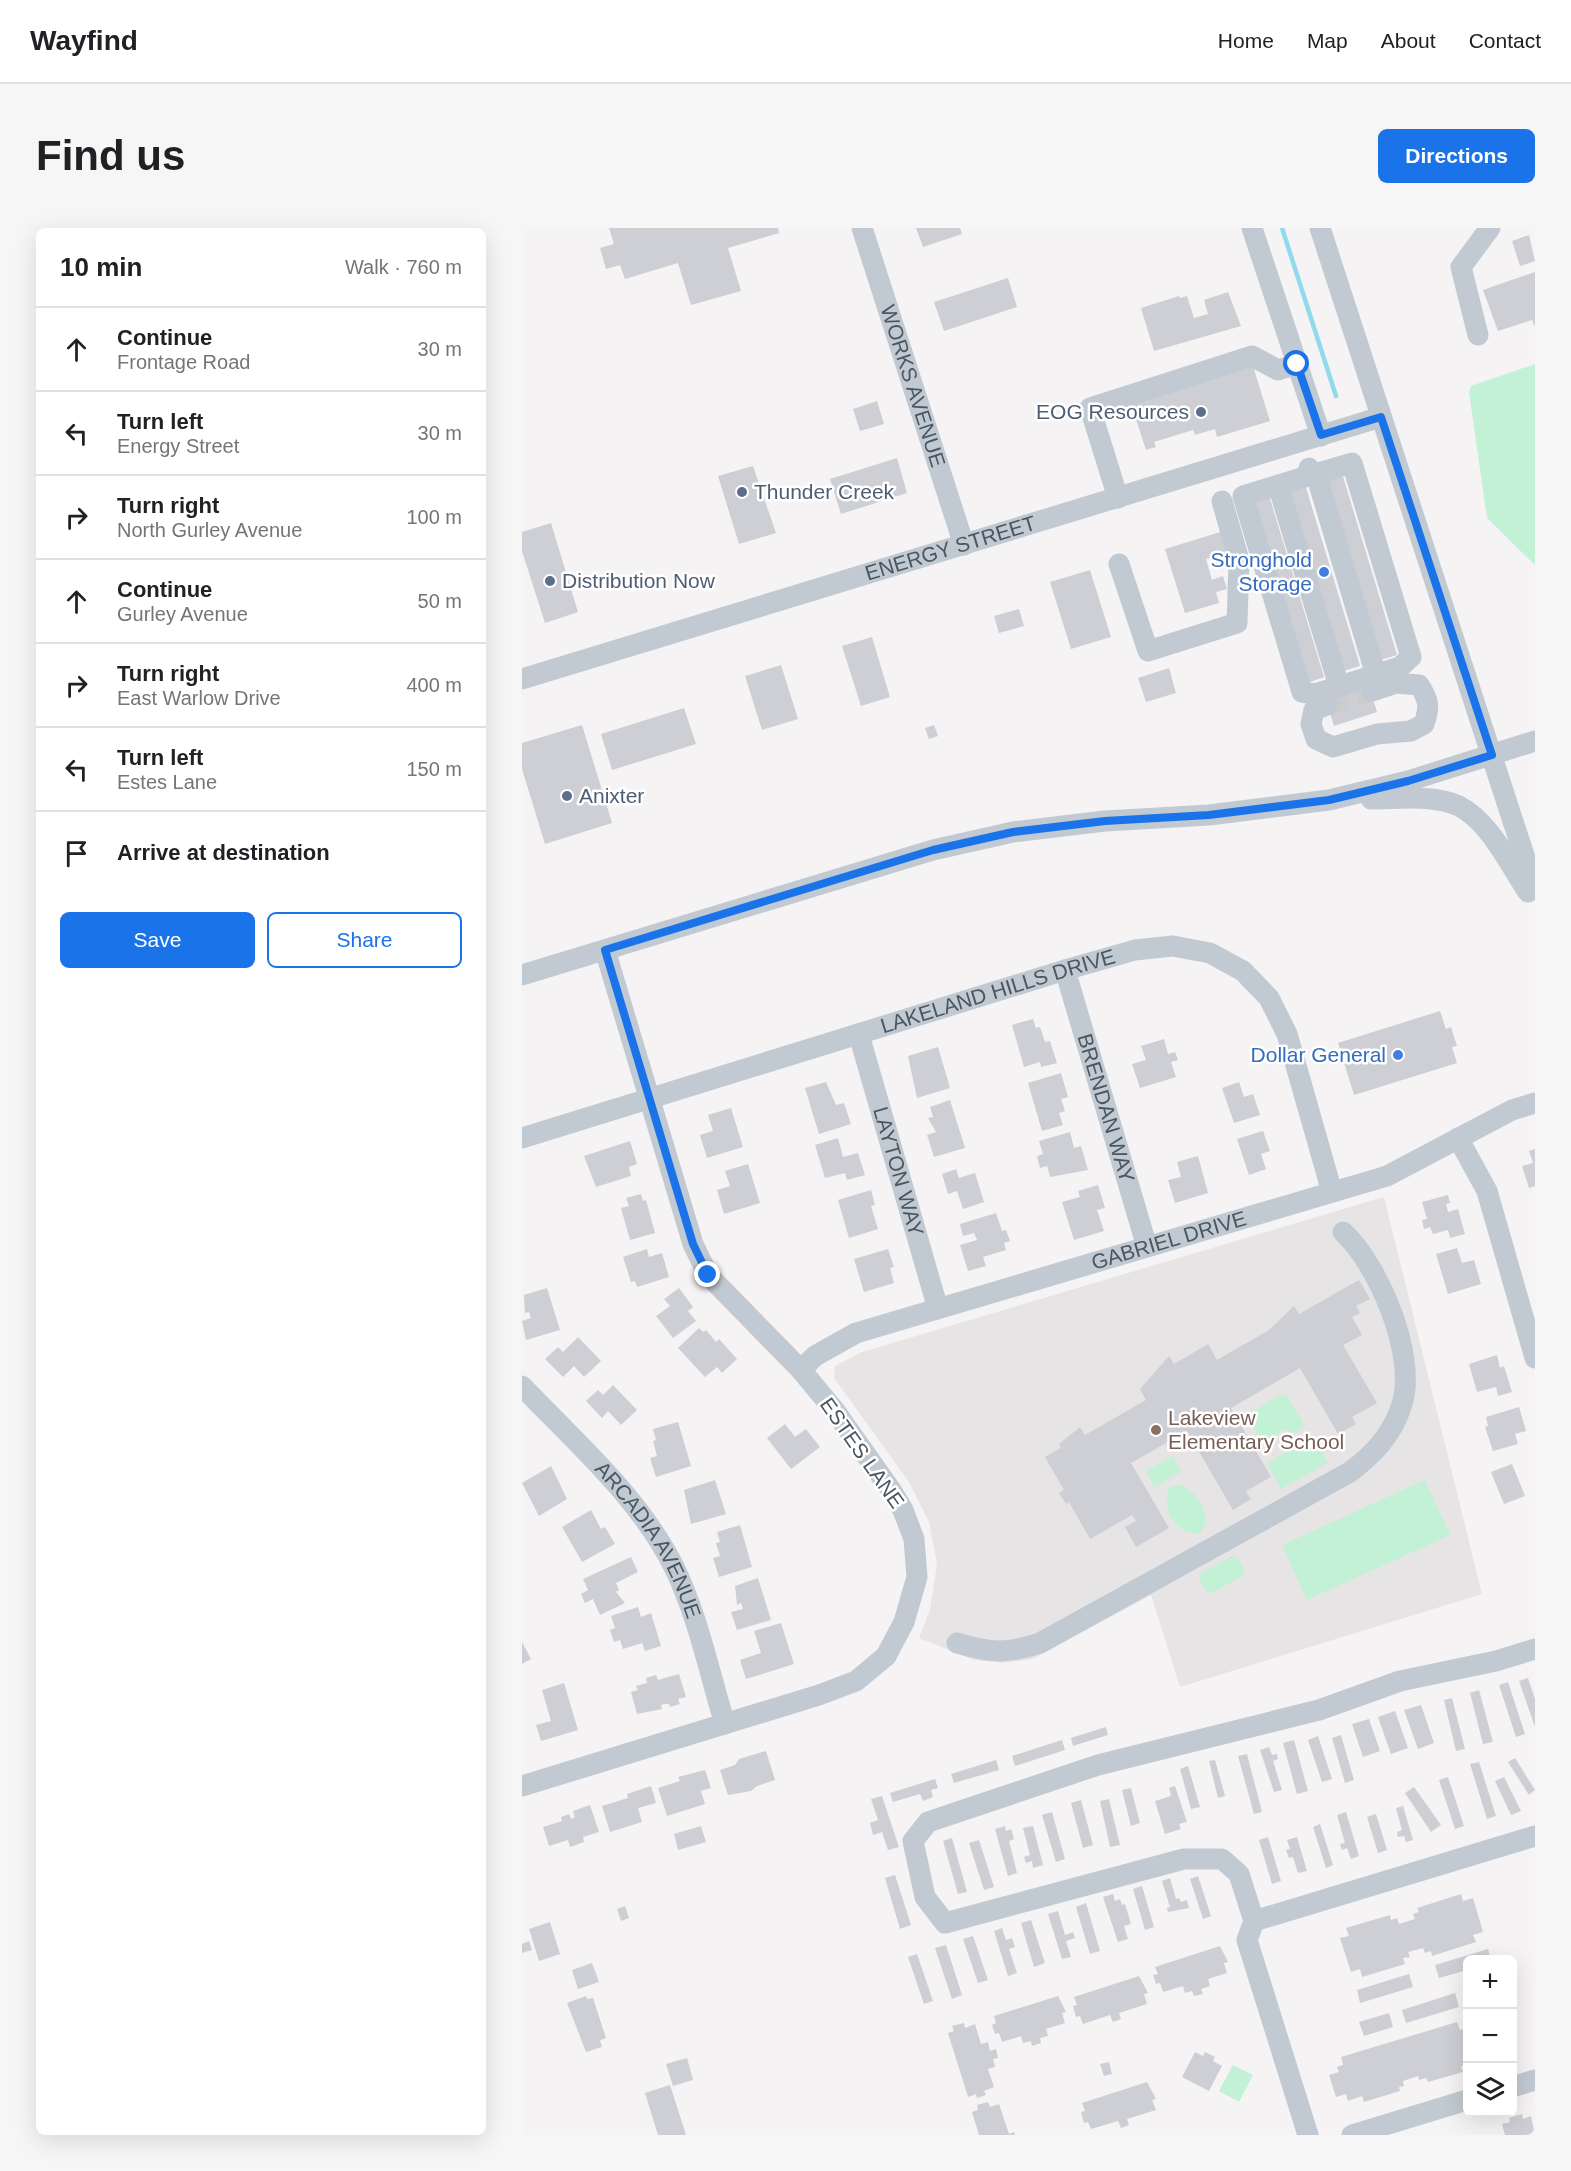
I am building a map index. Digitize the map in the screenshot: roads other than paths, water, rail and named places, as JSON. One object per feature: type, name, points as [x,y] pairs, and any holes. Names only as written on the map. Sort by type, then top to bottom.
[{"type":"street","name":"WORKS AVENUE","points":[[862,228],[964,545]]},
{"type":"street","points":[[1252,228],[1321,435]]},
{"type":"street","points":[[1320,228],[1535,889]]},
{"type":"street","points":[[1478,335],[1461,267],[1490,228]]},
{"type":"street","points":[[1118,498],[1090,408],[1252,356],[1278,370],[1297,364]]},
{"type":"street","name":"ENERGY STREET","points":[[522,679],[1381,417]]},
{"type":"street","points":[[1327,705],[1314,710],[1311,724],[1316,740],[1333,747],[1377,734],[1411,731],[1424,724],[1429,710],[1428,698],[1419,685],[1373,683],[1339,686],[1315,693],[1302,692],[1243,496],[1312,472],[1352,463],[1411,657],[1400,667],[1373,683]]},
{"type":"street","points":[[1312,472],[1373,683]]},
{"type":"street","points":[[1278,485],[1339,686]]},
{"type":"street","points":[[1119,564],[1148,651],[1238,623],[1239,560],[1222,501]]},
{"type":"street","points":[[1329,800],[1408,781],[1535,741]]},
{"type":"street","points":[[522,975],[933,850],[1013,832],[1105,821],[1209,815],[1329,800],[1404,798],[1443,801],[1460,807],[1484,826],[1535,902]]},
{"type":"street","name":"LAKELAND HILLS DRIVE","points":[[522,1138],[1065,970],[1135,950],[1173,946],[1210,953],[1243,971],[1269,998],[1287,1034],[1332,1192]]},
{"type":"street","name":"ESTES LANE","points":[[522,1786],[856,1681],[886,1656],[904,1622],[917,1577],[914,1539],[903,1510],[835,1411],[801,1371],[708,1275],[693,1244],[605,950]]},
{"type":"street","name":"BRENDAN WAY","points":[[1065,970],[1147,1247]]},
{"type":"street","name":"LAYTON WAY","points":[[859,1035],[938,1310]]},
{"type":"street","name":"GABRIEL DRIVE","points":[[801,1371],[815,1356],[856,1333],[1387,1176],[1422,1160],[1512,1110],[1535,1103]]},
{"type":"street","points":[[1458,1138],[1487,1191],[1535,1358]]},
{"type":"street","points":[[957,1643],[983,1651],[1011,1652],[1040,1643],[1350,1472],[1378,1450],[1397,1418],[1403,1401],[1404,1372],[1389,1300],[1368,1263],[1343,1232]]},
{"type":"street","name":"ARCADIA AVENUE","points":[[522,1386],[622,1492],[653,1530],[674,1568],[690,1607],[725,1724]]},
{"type":"street","points":[[1308,2135],[1247,1940],[1254,1921],[1239,1874],[1222,1859],[1184,1859],[945,1923],[925,1897],[913,1841],[928,1822],[1098,1765],[1319,1710],[1400,1681],[1496,1661],[1535,1649]]},
{"type":"street","points":[[1254,1921],[1535,1836]]},
{"type":"street","points":[[1517,2085],[1535,2080]]},
{"type":"street","points":[[1352,2135],[1463,2101]]},
{"type":"waterway","points":[[1282,228],[1336,396]]},
{"type":"tunnel","points":[[1327,705],[1371,691]]},
{"type":"place","name":"EOG Resources","points":[[1201,412]]},
{"type":"place","name":"Thunder Creek","points":[[742,492]]},
{"type":"place","name":"Stronghold Storage","points":[[1324,572]]},
{"type":"place","name":"Distribution Now","points":[[550,581]]},
{"type":"place","name":"Anixter","points":[[567,796]]},
{"type":"place","name":"Dollar General","points":[[1398,1055]]},
{"type":"place","name":"Lakeview Elementary School","points":[[1156,1430]]}]
